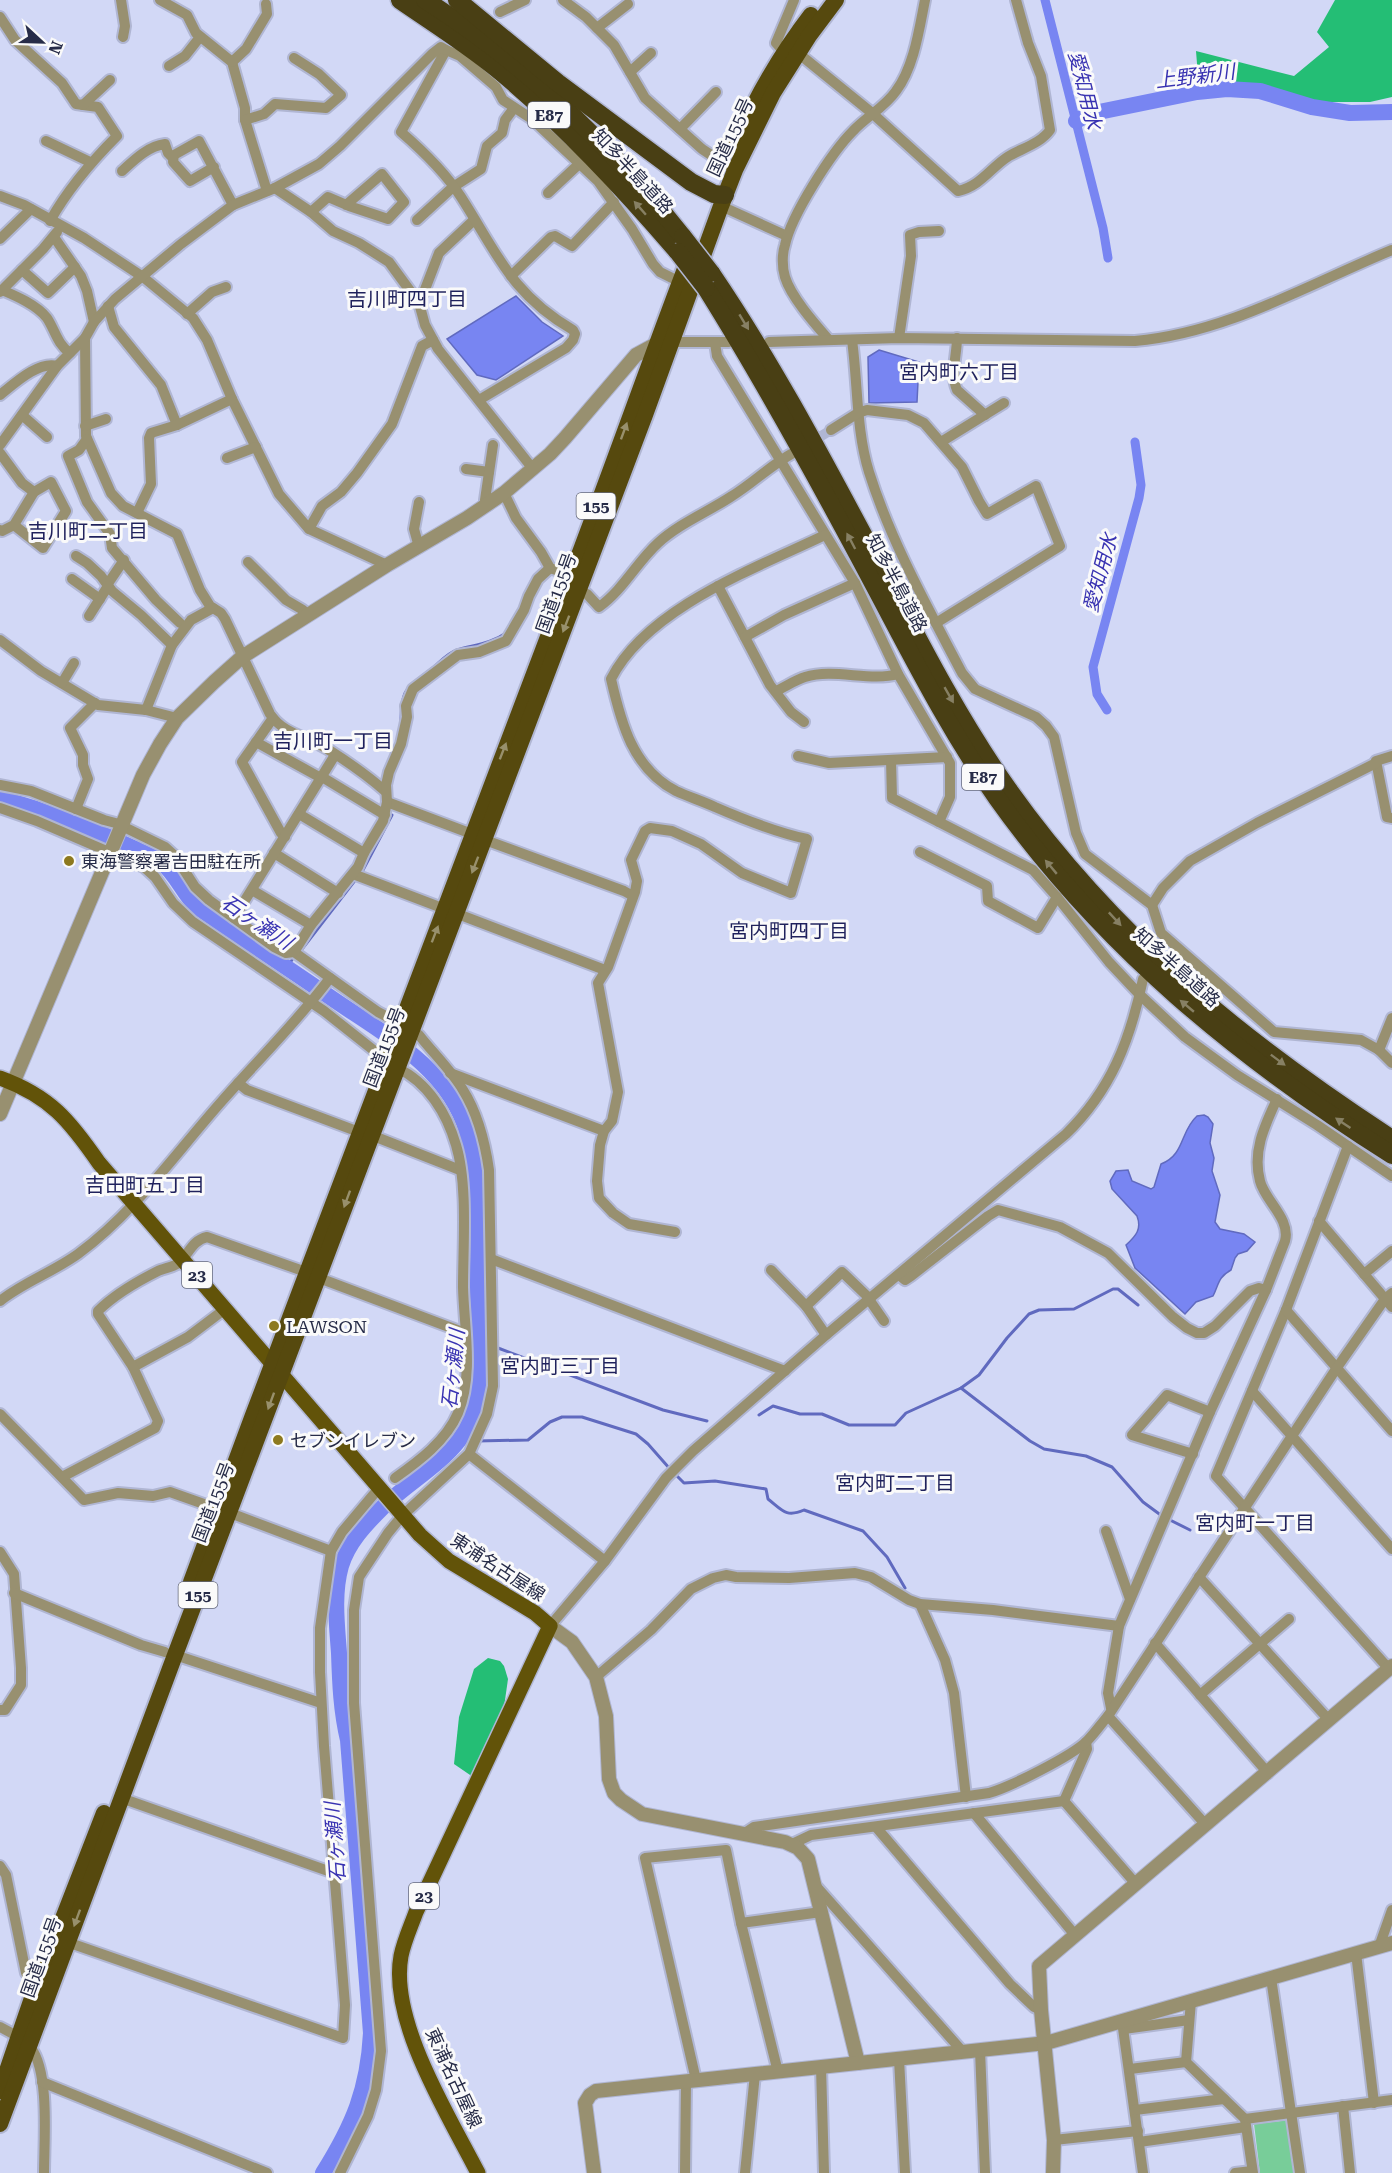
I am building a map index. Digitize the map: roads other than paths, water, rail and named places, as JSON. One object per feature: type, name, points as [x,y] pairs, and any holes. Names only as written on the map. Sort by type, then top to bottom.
[{"type":"highway","points":[[384,0],[455,46],[474,51]]},
{"type":"highway","name":"知多半島道路","points":[[400,0],[474,51],[507,77],[597,160],[681,244]]},
{"type":"highway","name":"知多半島道路","points":[[425,0],[516,68],[569,114],[640,186],[709,281],[738,312],[812,439],[932,665],[976,741],[1040,832],[1078,879],[1119,924],[1219,1015],[1310,1084],[1392,1139]]},
{"type":"highway","points":[[434,0],[454,20]]},
{"type":"highway","points":[[457,0],[558,83],[691,182],[719,195]]},
{"type":"highway","points":[[470,0],[478,11],[719,195]]},
{"type":"highway","name":"国道155号","points":[[478,837],[578,590],[719,195],[726,165],[749,113],[791,53],[823,0]]},
{"type":"highway","name":"国道155号","points":[[0,2124],[23,2042],[450,912],[571,575],[665,342],[680,282],[719,195],[773,93],[791,53],[809,36],[836,0]]},
{"type":"highway","name":"知多半島道路","points":[[709,281],[949,721],[996,796],[1029,841],[1110,934],[1186,1006],[1279,1079],[1392,1155]]},
{"type":"highway","name":"国道155号","points":[[0,2091],[68,1942],[121,1798],[170,1654]]},
{"type":"main road","name":"東浦名古屋線","points":[[4,1080],[43,1099],[61,1113],[99,1163],[401,1514],[449,1562],[535,1613],[550,1626],[416,1912],[401,1957],[403,2005],[409,2027],[422,2063],[478,2173]]},
{"type":"street","points":[[121,0],[125,26],[123,37]]},
{"type":"street","points":[[160,0],[187,15],[196,33],[232,62],[245,108],[245,120],[271,189],[311,212],[333,231],[359,243],[389,262],[417,301],[425,325],[454,370],[533,469]]},
{"type":"street","points":[[500,12],[525,0]]},
{"type":"street","points":[[562,0],[614,45],[645,98],[702,149],[726,165]]},
{"type":"street","points":[[794,0],[776,43],[872,113],[958,191],[982,180],[1009,156],[1044,137],[1050,130],[1041,76],[1028,43],[1016,0]]},
{"type":"street","points":[[829,340],[793,293],[785,278],[784,247],[787,236],[821,172],[844,140],[890,99],[904,79],[914,49],[925,0]]},
{"type":"street","points":[[232,62],[246,49],[267,14],[267,4]]},
{"type":"street","points":[[597,28],[628,4]]},
{"type":"street","points":[[0,17],[15,40],[62,83],[76,104],[98,107],[117,136],[89,164],[64,196],[50,221]]},
{"type":"street","points":[[169,66],[185,56],[200,37]]},
{"type":"street","points":[[0,445],[57,366],[85,338],[94,322],[108,306],[181,244],[233,205],[271,189],[319,164],[441,47],[460,56],[496,87],[503,100],[539,125],[598,181],[653,264],[660,272],[680,282]]},
{"type":"street","points":[[446,50],[401,132],[428,155],[453,187],[501,265],[522,291],[548,315],[573,330],[575,334],[566,348],[479,400]]},
{"type":"street","points":[[630,72],[651,53]]},
{"type":"street","points":[[245,120],[264,114],[275,104],[326,108],[341,95],[319,74],[294,58]]},
{"type":"street","points":[[83,105],[110,80]]},
{"type":"street","points":[[680,129],[716,92]]},
{"type":"street","points":[[417,220],[453,187],[481,169],[483,154],[487,146],[502,134],[505,120],[514,108]]},
{"type":"street","points":[[46,141],[89,164]]},
{"type":"street","points":[[173,158],[174,155],[199,141],[233,205]]},
{"type":"street","points":[[122,171],[144,152],[162,144],[165,144],[173,162],[190,181],[214,167]]},
{"type":"street","points":[[69,157],[89,164]]},
{"type":"street","points":[[548,193],[579,164]]},
{"type":"street","points":[[311,212],[328,197],[346,206],[388,219],[404,202],[382,174],[346,206]]},
{"type":"street","points":[[719,195],[787,236]]},
{"type":"street","points":[[0,196],[31,209],[84,238],[143,277],[187,314],[199,326],[207,340],[267,474],[279,494],[309,529],[387,565]]},
{"type":"street","points":[[511,276],[553,236],[572,246],[614,202]]},
{"type":"street","points":[[0,239],[31,209]]},
{"type":"street","points":[[417,301],[424,292],[439,253],[474,220]]},
{"type":"street","points":[[61,226],[54,237],[1,291],[45,316],[61,345],[72,351]]},
{"type":"street","points":[[899,338],[911,256],[909,235],[939,231]]},
{"type":"street","points":[[54,237],[75,267],[87,291],[94,322]]},
{"type":"street","points":[[769,342],[899,338],[1135,340],[1183,334],[1230,320],[1392,250]]},
{"type":"street","points":[[22,270],[48,293],[75,267]]},
{"type":"street","points":[[187,314],[213,292],[226,287]]},
{"type":"street","points":[[108,306],[114,327],[160,385],[177,424]]},
{"type":"street","points":[[64,328],[62,335],[72,351]]},
{"type":"street","points":[[85,338],[87,439],[111,494],[123,506],[177,534],[200,590],[213,608],[225,619],[273,718],[288,732],[327,748],[386,796],[478,837],[633,896]]},
{"type":"street","points":[[957,338],[955,385],[957,390],[986,415]]},
{"type":"street","points":[[309,529],[322,506],[341,492],[387,432],[422,346],[434,340]]},
{"type":"street","points":[[852,340],[858,413],[866,458],[887,522],[962,674],[975,689],[1036,717],[1054,737],[1076,833],[1084,854],[1152,905],[1161,933],[1274,1032],[1361,1040],[1379,1050],[1392,1063]]},
{"type":"street","points":[[0,1114],[4,1080],[152,759],[177,718],[242,657],[504,493],[533,469],[578,425],[636,355],[665,342],[729,342]]},
{"type":"street","points":[[715,343],[717,356],[855,583],[898,674],[950,763],[950,796],[939,822]]},
{"type":"street","points":[[0,378],[4,392],[28,374],[44,366],[57,366]]},
{"type":"street","points":[[136,513],[151,484],[148,438],[151,432],[177,424],[232,399]]},
{"type":"street","points":[[941,442],[1004,404]]},
{"type":"street","points":[[831,430],[867,410],[908,415],[924,423],[962,467],[987,514],[1036,486],[1060,546],[936,623]]},
{"type":"street","points":[[22,415],[47,437]]},
{"type":"street","points":[[85,426],[106,419]]},
{"type":"street","points":[[87,439],[79,450],[68,456],[87,502],[108,530],[112,548],[156,600],[180,623]]},
{"type":"street","points":[[488,505],[485,500],[493,445]]},
{"type":"street","points":[[227,458],[256,447]]},
{"type":"street","points":[[0,453],[22,483],[34,492]]},
{"type":"street","points":[[578,590],[587,594],[599,607],[609,600],[649,552],[675,529],[733,496],[780,460],[793,453]]},
{"type":"street","points":[[466,469],[489,472]]},
{"type":"street","points":[[0,530],[14,525],[34,492],[51,482],[66,511],[43,548],[14,525]]},
{"type":"street","points":[[504,493],[516,518],[542,552],[550,568],[571,575]]},
{"type":"street","points":[[419,502],[414,529],[419,547]]},
{"type":"street","points":[[675,1232],[629,1224],[613,1213],[599,1198],[598,1163],[604,1131],[612,1121],[618,1092],[612,1052],[597,989],[608,967],[633,896],[637,880],[631,860],[645,831],[650,828],[672,831],[701,844],[734,868],[791,893],[807,839],[787,835],[739,818],[675,790],[653,775],[636,754],[620,719],[611,680],[619,663],[663,619],[718,586],[825,535]]},
{"type":"street","points":[[76,556],[94,569],[107,586],[172,645]]},
{"type":"street","points":[[89,616],[124,560]]},
{"type":"street","points":[[248,562],[286,600],[303,610],[307,616]]},
{"type":"street","points":[[294,952],[311,925],[353,874],[385,815],[389,772],[401,744],[407,717],[406,706],[413,689],[458,655],[479,652],[506,641],[538,579],[550,568]]},
{"type":"street","points":[[72,579],[100,599]]},
{"type":"street","points":[[745,637],[784,615],[855,583]]},
{"type":"street","points":[[718,586],[776,691],[791,712],[804,722]]},
{"type":"street","points":[[146,710],[172,645],[191,620],[213,608]]},
{"type":"street","points":[[0,640],[40,671],[95,704],[146,710],[177,718]]},
{"type":"street","points":[[62,683],[74,663]]},
{"type":"street","points":[[776,691],[806,676],[843,674],[890,676],[898,674]]},
{"type":"street","points":[[76,809],[88,779],[83,765],[83,755],[69,728],[95,704]]},
{"type":"street","points":[[273,718],[242,762],[280,833],[285,837]]},
{"type":"street","points":[[256,742],[385,815]]},
{"type":"street","points":[[234,918],[335,755]]},
{"type":"street","points":[[798,756],[829,763],[946,757]]},
{"type":"street","points":[[1152,905],[1163,888],[1190,861],[1376,761],[1392,756]]},
{"type":"street","points":[[891,760],[892,798],[1033,870],[1109,962],[1185,1037],[1237,1075],[1392,1176],[1392,1184]]},
{"type":"street","points":[[1376,763],[1387,817],[1392,818]]},
{"type":"street","points":[[0,785],[31,791],[155,841],[171,852],[195,887],[234,918],[281,951],[294,952],[378,1012],[419,1035],[450,1073],[470,1103],[486,1149],[489,1170],[493,1386],[487,1414],[469,1454],[401,1514],[388,1533],[359,1577],[354,1610],[354,1703],[381,2051],[376,2090],[368,2116],[340,2173]]},
{"type":"street","points":[[0,808],[37,820],[144,867],[173,903],[193,922],[311,1003],[405,1072],[430,1093],[438,1104],[455,1140],[460,1170],[465,1381],[457,1414],[438,1442],[395,1478]]},
{"type":"street","points":[[299,814],[364,853]]},
{"type":"street","points":[[920,852],[987,886],[988,901],[1038,928],[1057,897]]},
{"type":"street","points":[[274,853],[338,893]]},
{"type":"street","points":[[353,874],[605,970]]},
{"type":"street","points":[[252,890],[311,925]]},
{"type":"street","points":[[1154,944],[1161,933]]},
{"type":"street","points":[[0,1301],[77,1254],[135,1204],[238,1083],[311,1003],[330,978]]},
{"type":"street","points":[[858,2063],[808,1859],[792,1844],[642,1814],[621,1800],[614,1793],[609,1779],[604,1704],[596,1677],[572,1642],[550,1626],[605,1561],[666,1478],[693,1451],[826,1335],[1083,1118],[1115,1069],[1140,995],[1143,979]]},
{"type":"street","points":[[1379,1050],[1392,1018]]},
{"type":"street","points":[[1264,1039],[1271,1029]]},
{"type":"street","points":[[1237,1075],[1245,1065]]},
{"type":"street","points":[[450,1073],[604,1131]]},
{"type":"street","points":[[238,1083],[248,1090],[460,1170]]},
{"type":"street","points":[[1206,1825],[1110,1712],[1108,1693],[1119,1626],[1210,1412],[1266,1290],[1287,1236],[1284,1224],[1261,1183],[1258,1170],[1260,1141],[1277,1099]]},
{"type":"street","points":[[1053,2173],[1054,2140],[1039,1966],[1391,1668],[1216,1476],[1286,1310],[1348,1146]]},
{"type":"street","points":[[899,1275],[905,1280],[998,1210],[1060,1227],[1108,1254],[1173,1317],[1186,1328],[1197,1333],[1209,1331],[1250,1291],[1259,1288],[1266,1290]]},
{"type":"street","points":[[745,1833],[754,1827],[1001,1790],[1062,1758],[1086,1742],[1110,1712],[1336,1370],[1390,1299],[1364,1274],[1319,1221]]},
{"type":"street","points":[[62,1477],[155,1428],[158,1421],[133,1367],[98,1311],[111,1297],[158,1271],[179,1263],[198,1240],[207,1237],[465,1333]]},
{"type":"street","points":[[1364,1274],[1392,1251]]},
{"type":"street","points":[[491,1259],[785,1371]]},
{"type":"street","points":[[771,1270],[806,1306],[826,1335]]},
{"type":"street","points":[[806,1306],[842,1272],[869,1300],[884,1321]]},
{"type":"street","points":[[133,1367],[189,1337],[225,1309]]},
{"type":"street","points":[[1286,1310],[1336,1370],[1392,1431]]},
{"type":"street","points":[[1252,1392],[1392,1550]]},
{"type":"street","points":[[1193,1454],[1132,1435],[1167,1395],[1210,1412]]},
{"type":"street","points":[[0,1414],[84,1500],[118,1493],[153,1496],[170,1492],[331,1551]]},
{"type":"street","points":[[469,1454],[605,1561]]},
{"type":"street","points":[[68,1942],[343,2038],[345,2005],[321,1703],[320,1628],[331,1551],[342,1532],[379,1490]]},
{"type":"street","points":[[1106,1531],[1130,1599]]},
{"type":"street","points":[[0,1552],[14,1574],[21,1685],[5,1710],[0,1710]]},
{"type":"street","points":[[596,1677],[651,1630],[691,1590],[713,1578],[726,1575],[789,1578],[862,1574],[920,1604],[993,1610],[1119,1626]]},
{"type":"street","points":[[1199,1576],[1329,1720]]},
{"type":"street","points":[[14,1593],[141,1645],[321,1703]]},
{"type":"street","points":[[920,1604],[945,1660],[954,1693],[966,1797]]},
{"type":"street","points":[[1200,1695],[1289,1619]]},
{"type":"street","points":[[1155,1643],[1268,1773]]},
{"type":"street","points":[[1064,1801],[1087,1749],[1086,1742]]},
{"type":"street","points":[[121,1798],[334,1873]]},
{"type":"street","points":[[792,1844],[811,1835],[1064,1801]]},
{"type":"street","points":[[1064,1801],[1136,1884]]},
{"type":"street","points":[[974,1813],[1076,1935]]},
{"type":"street","points":[[876,1827],[1010,1984],[1034,2007],[1041,2010]]},
{"type":"street","points":[[685,2173],[691,2081],[645,1858],[726,1850],[741,1923],[778,2072]]},
{"type":"street","points":[[0,1866],[6,1875],[26,1973]]},
{"type":"street","points":[[815,1885],[963,2052]]},
{"type":"street","points":[[594,2173],[585,2103],[596,2091],[1046,2043],[1123,2025],[1191,2001],[1385,1945],[1392,1910]]},
{"type":"street","points":[[741,1923],[821,1912]]},
{"type":"street","points":[[1356,1953],[1374,2103]]},
{"type":"street","points":[[1271,1978],[1300,2173]]},
{"type":"street","points":[[1191,2001],[1186,2062],[1245,2123],[1252,2172],[1235,2173]]},
{"type":"street","points":[[1123,2025],[1189,2020]]},
{"type":"street","points":[[1123,2025],[1143,2173]]},
{"type":"street","points":[[0,2027],[23,2042],[38,2062],[45,2122],[44,2173]]},
{"type":"street","points":[[980,2050],[985,2173]]},
{"type":"street","points":[[899,2059],[905,2173]]},
{"type":"street","points":[[1130,2069],[1186,2062]]},
{"type":"street","points":[[821,2067],[824,2173]]},
{"type":"street","points":[[745,2173],[755,2074]]},
{"type":"street","points":[[42,2082],[267,2173]]},
{"type":"street","points":[[1135,2110],[1224,2099]]},
{"type":"street","points":[[1054,2140],[1138,2136],[1245,2123],[1291,2113],[1392,2100]]},
{"type":"street","points":[[1343,2106],[1350,2173]]},
{"type":"water","points":[[516,296],[542,322],[563,336],[496,380],[477,375],[447,339]]},
{"type":"water","points":[[879,350],[919,362],[917,402],[869,403],[868,357]]},
{"type":"water","points":[[1204,1115],[1213,1124],[1210,1143],[1214,1158],[1212,1171],[1220,1195],[1215,1222],[1220,1229],[1244,1234],[1255,1242],[1247,1251],[1238,1254],[1231,1270],[1221,1278],[1213,1296],[1196,1302],[1185,1314],[1135,1268],[1126,1245],[1137,1232],[1139,1225],[1137,1216],[1112,1189],[1110,1181],[1116,1171],[1128,1170],[1132,1181],[1151,1189],[1154,1187],[1161,1164],[1174,1155],[1197,1116]]},
{"type":"waterway","name":"愛知用水","points":[[1045,0],[1103,228],[1108,258]]},
{"type":"waterway","name":"上野新川","points":[[1076,121],[1089,114],[1197,92],[1227,89],[1260,91],[1312,107],[1350,113],[1392,112]]},
{"type":"waterway","name":"愛知用水","points":[[1107,710],[1097,694],[1093,667],[1139,498],[1141,485],[1135,442]]},
{"type":"waterway","points":[[401,724],[402,703],[411,685],[454,651],[488,642],[506,633]]},
{"type":"waterway","name":"石ヶ瀬川","points":[[0,798],[85,827],[159,861],[167,867],[196,906],[390,1037],[428,1069],[445,1088],[458,1109],[472,1152],[478,1213],[480,1351],[475,1408],[468,1425],[451,1450],[391,1499],[358,1535],[344,1558],[337,1587],[340,1686],[348,1740],[371,2033],[366,2072],[357,2106],[343,2139],[323,2173]]},
{"type":"waterway","points":[[299,953],[363,870],[392,815]]},
{"type":"waterway","points":[[287,967],[294,957]]},
{"type":"waterway","points":[[759,1415],[773,1406],[800,1414],[822,1414],[849,1425],[895,1425],[906,1413],[961,1388],[979,1375],[1007,1338],[1029,1314],[1039,1310],[1074,1309],[1113,1289],[1118,1289],[1138,1305]]},
{"type":"waterway","points":[[479,1346],[498,1348],[663,1410],[707,1421]]},
{"type":"waterway","points":[[961,1388],[1030,1441],[1044,1449],[1086,1456],[1112,1467],[1143,1502],[1162,1516]]},
{"type":"waterway","points":[[477,1441],[528,1440],[550,1422],[562,1417],[582,1417],[636,1434],[670,1469]]},
{"type":"waterway","points":[[459,1440],[471,1441]]},
{"type":"waterway","points":[[675,1474],[684,1483],[715,1481],[766,1489],[768,1499],[784,1512],[793,1513],[804,1510],[863,1531],[887,1557],[905,1588]]},
{"type":"waterway","points":[[1168,1519],[1190,1530]]},
{"type":"tunnel","points":[[808,444],[831,430]]},
{"type":"place","name":"東海警察署吉田駐在所","points":[[69,861]]},
{"type":"place","name":"LAWSON","points":[[274,1326]]},
{"type":"place","name":"セブンイレブン","points":[[278,1440]]},
{"type":"district","name":"吉川町四丁目","points":[[407,299]]},
{"type":"district","name":"宮内町六丁目","points":[[959,372]]},
{"type":"district","name":"吉川町二丁目","points":[[88,531]]},
{"type":"district","name":"吉川町一丁目","points":[[333,741]]},
{"type":"district","name":"宮内町四丁目","points":[[789,931]]},
{"type":"district","name":"吉田町五丁目","points":[[145,1185]]},
{"type":"district","name":"宮内町三丁目","points":[[560,1366]]},
{"type":"district","name":"宮内町二丁目","points":[[895,1483]]},
{"type":"district","name":"宮内町一丁目","points":[[1255,1523]]}]
